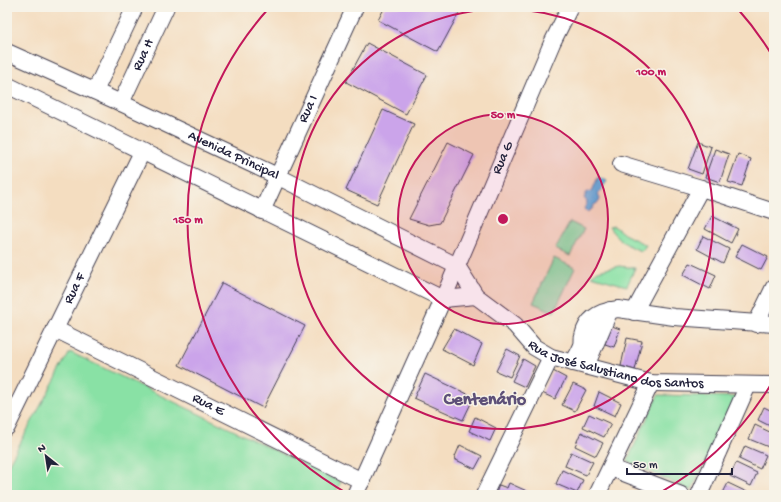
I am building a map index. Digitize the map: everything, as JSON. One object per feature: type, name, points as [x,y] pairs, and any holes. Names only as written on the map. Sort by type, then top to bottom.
[{"type":"street","points":[[96,91],[135,7]]},
{"type":"street","name":"Rua H","points":[[121,103],[166,7]]},
{"type":"street","name":"Rua I","points":[[262,211],[355,7]]},
{"type":"street","name":"Rua G","points":[[358,488],[443,299],[552,43],[570,7]]},
{"type":"street","name":"Avenida Principal","points":[[7,52],[96,91],[277,176],[457,266]]},
{"type":"street","points":[[7,85],[443,299],[476,296]]},
{"type":"street","name":"Rua F","points":[[7,426],[142,152]]},
{"type":"street","points":[[621,164],[774,212]]},
{"type":"street","points":[[634,312],[701,188]]},
{"type":"street","name":"Rua José Salustiano dos Santos","points":[[457,266],[476,296],[515,325],[534,347],[551,357],[651,383],[774,385]]},
{"type":"street","points":[[756,324],[774,286]]},
{"type":"street","points":[[580,365],[610,310],[674,317],[756,324],[774,324]]},
{"type":"street","name":"Rua E","points":[[55,329],[358,488]]},
{"type":"street","points":[[484,495],[551,357]]},
{"type":"street","points":[[597,495],[651,383]]},
{"type":"street","points":[[699,495],[748,384]]},
{"type":"street","points":[[611,468],[681,495]]},
{"type":"green space","points":[[570,222],[584,229],[570,256],[555,249]]},
{"type":"green space","points":[[614,226],[624,234],[646,245],[642,251],[619,239],[609,227]]},
{"type":"green space","points":[[554,258],[575,268],[554,312],[533,303]]},
{"type":"green space","points":[[619,266],[635,268],[627,286],[591,276],[598,271]]},
{"type":"green space","points":[[70,352],[341,482],[334,495],[7,495],[7,467]]},
{"type":"green space","points":[[658,395],[737,397],[691,491],[627,461]]},
{"type":"water","points":[[598,177],[607,181],[598,194],[600,199],[599,202],[587,212],[584,209],[587,202],[584,198],[587,192],[592,191]]},
{"type":"building","points":[[385,7],[448,7],[459,13],[438,52],[378,20]]},
{"type":"building","points":[[367,43],[427,75],[406,114],[346,82]]},
{"type":"building","points":[[383,110],[414,124],[377,204],[346,190]]},
{"type":"building","points":[[448,142],[474,155],[440,223],[429,225],[409,219]]},
{"type":"building","points":[[698,142],[711,147],[702,174],[688,169]]},
{"type":"building","points":[[715,149],[729,154],[720,182],[705,177]]},
{"type":"building","points":[[738,154],[751,159],[742,186],[728,182]]},
{"type":"building","points":[[712,216],[738,229],[731,243],[705,229]]},
{"type":"building","points":[[703,236],[729,249],[723,263],[697,249]]},
{"type":"building","points":[[742,244],[768,257],[761,270],[735,257]]},
{"type":"building","points":[[690,263],[716,275],[710,289],[683,275]]},
{"type":"building","points":[[222,283],[305,326],[263,408],[179,365]]},
{"type":"building","points":[[612,326],[620,329],[614,347],[605,344]]},
{"type":"building","points":[[454,329],[482,344],[473,365],[442,349]]},
{"type":"building","points":[[627,338],[642,341],[635,370],[621,366]]},
{"type":"building","points":[[507,349],[520,356],[510,377],[496,371]]},
{"type":"building","points":[[523,359],[535,366],[525,387],[512,381]]},
{"type":"building","points":[[553,371],[566,378],[555,399],[542,393]]},
{"type":"building","points":[[425,374],[474,397],[463,420],[414,398]]},
{"type":"building","points":[[573,384],[586,390],[575,411],[562,405]]},
{"type":"building","points":[[599,392],[621,403],[615,416],[594,406]]},
{"type":"building","points":[[764,407],[774,412],[774,428],[758,420]]},
{"type":"building","points":[[589,414],[611,424],[604,437],[583,427]]},
{"type":"building","points":[[475,417],[496,428],[490,441],[469,431]]},
{"type":"building","points":[[755,425],[774,434],[774,441],[771,448],[749,439]]},
{"type":"building","points":[[581,432],[603,443],[596,456],[575,446]]},
{"type":"building","points":[[460,445],[482,456],[475,469],[454,459]]},
{"type":"building","points":[[745,446],[766,455],[760,469],[739,459]]},
{"type":"building","points":[[571,452],[593,462],[586,475],[565,466]]},
{"type":"building","points":[[736,463],[757,473],[751,486],[730,476]]},
{"type":"building","points":[[562,470],[583,480],[577,493],[556,484]]},
{"type":"building","points":[[509,483],[531,493],[530,495],[500,495],[496,493],[499,485],[507,488]]},
{"type":"building","points":[[728,483],[749,493],[748,495],[722,495]]},
{"type":"district","name":"Centenário","points":[[485,400]]}]
